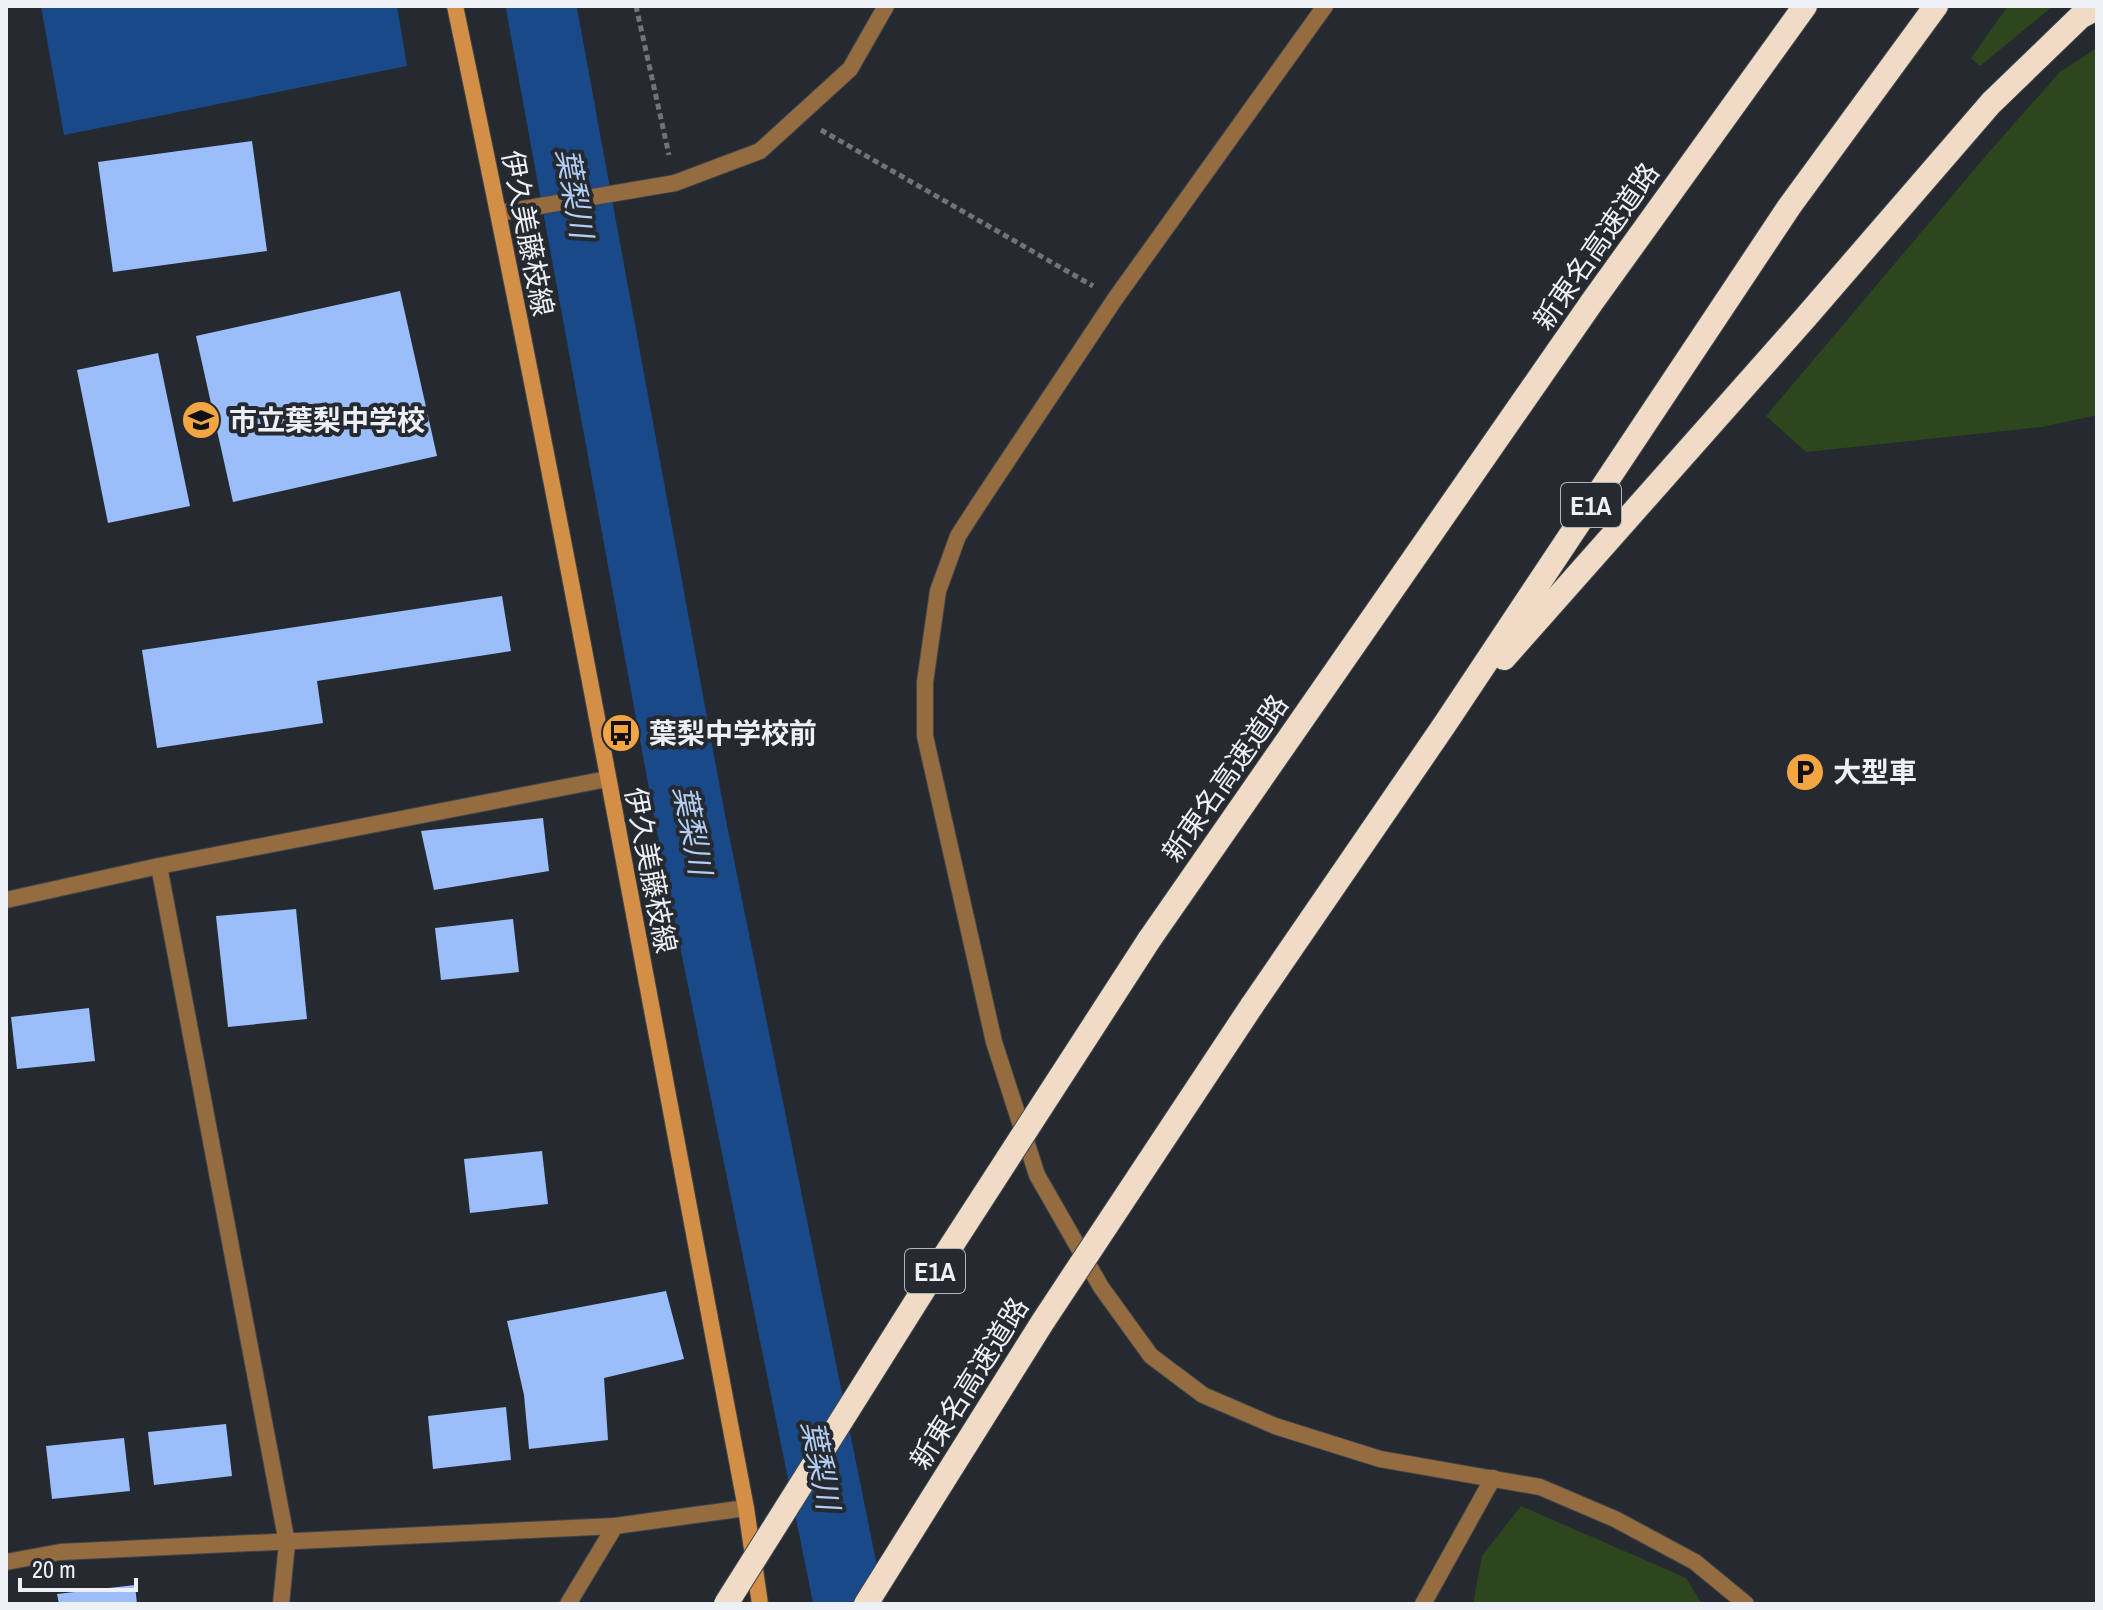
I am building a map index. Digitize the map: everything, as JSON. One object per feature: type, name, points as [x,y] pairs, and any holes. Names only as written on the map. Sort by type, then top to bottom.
[{"type":"highway","name":"新東名高速道路","points":[[726,1604],[946,1254],[1149,940],[1592,302],[1805,6]]},
{"type":"highway","name":"新東名高速道路","points":[[866,1604],[1042,1323],[1251,1007],[1445,724],[1789,207],[1936,6]]},
{"type":"highway","points":[[1445,724],[1991,103],[2080,17],[2097,8]]},
{"type":"main road","name":"伊久美藤枝線","points":[[455,6],[499,213],[746,1508],[760,1604]]},
{"type":"street","points":[[499,213],[675,183],[760,151],[850,69],[886,6]]},
{"type":"street","points":[[1325,6],[1115,299],[958,536],[938,591],[925,682],[925,736],[994,1042],[1037,1175],[1101,1287],[1151,1356],[1203,1395],[1275,1426],[1380,1459],[1540,1487],[1615,1519],[1695,1562],[1746,1604]]},
{"type":"street","points":[[6,900],[159,866],[607,779]]},
{"type":"street","points":[[159,866],[287,1543],[281,1604]]},
{"type":"street","points":[[1423,1604],[1493,1478]]},
{"type":"street","points":[[6,1562],[60,1552],[615,1526],[746,1508]]},
{"type":"street","points":[[568,1604],[615,1526]]},
{"type":"path","points":[[636,6],[675,183]]},
{"type":"path","points":[[798,116],[1115,299]]},
{"type":"green space","points":[[2008,6],[2053,6],[1980,66],[1971,58]]},
{"type":"green space","points":[[2097,48],[2097,415],[2042,427],[1806,452],[1766,416],[2060,72]]},
{"type":"green space","points":[[1521,1506],[1686,1578],[1702,1604],[1473,1604],[1482,1556]]},
{"type":"water","points":[[41,6],[397,6],[407,66],[64,135]]},
{"type":"building","points":[[252,141],[267,251],[113,272],[98,162]]},
{"type":"building","points":[[400,291],[437,456],[233,502],[196,336]]},
{"type":"building","points":[[158,353],[190,506],[108,523],[77,370]]},
{"type":"building","points":[[502,596],[511,651],[317,681],[323,723],[157,748],[142,650]]},
{"type":"building","points":[[543,818],[549,871],[434,890],[421,831]]},
{"type":"building","points":[[296,909],[307,1019],[228,1027],[216,916]]},
{"type":"building","points":[[513,919],[519,972],[441,980],[435,928]]},
{"type":"building","points":[[89,1008],[95,1061],[17,1069],[11,1017]]},
{"type":"building","points":[[542,1151],[548,1204],[470,1213],[464,1159]]},
{"type":"building","points":[[666,1291],[684,1359],[604,1378],[608,1440],[529,1449],[524,1395],[507,1321]]},
{"type":"building","points":[[506,1407],[511,1460],[433,1469],[428,1416]]},
{"type":"building","points":[[226,1424],[232,1476],[154,1485],[148,1432]]},
{"type":"building","points":[[124,1438],[130,1491],[52,1499],[46,1446]]},
{"type":"building","points":[[135,1585],[137,1604],[59,1604],[57,1594]]},
{"type":"waterway","name":"葉梨川","points":[[541,6],[691,824],[849,1604]]},
{"type":"place","name":"市立葉梨中学校","points":[[201,420]]},
{"type":"place","name":"葉梨中学校前","points":[[621,733]]},
{"type":"place","name":"大型車","points":[[1805,772]]}]
